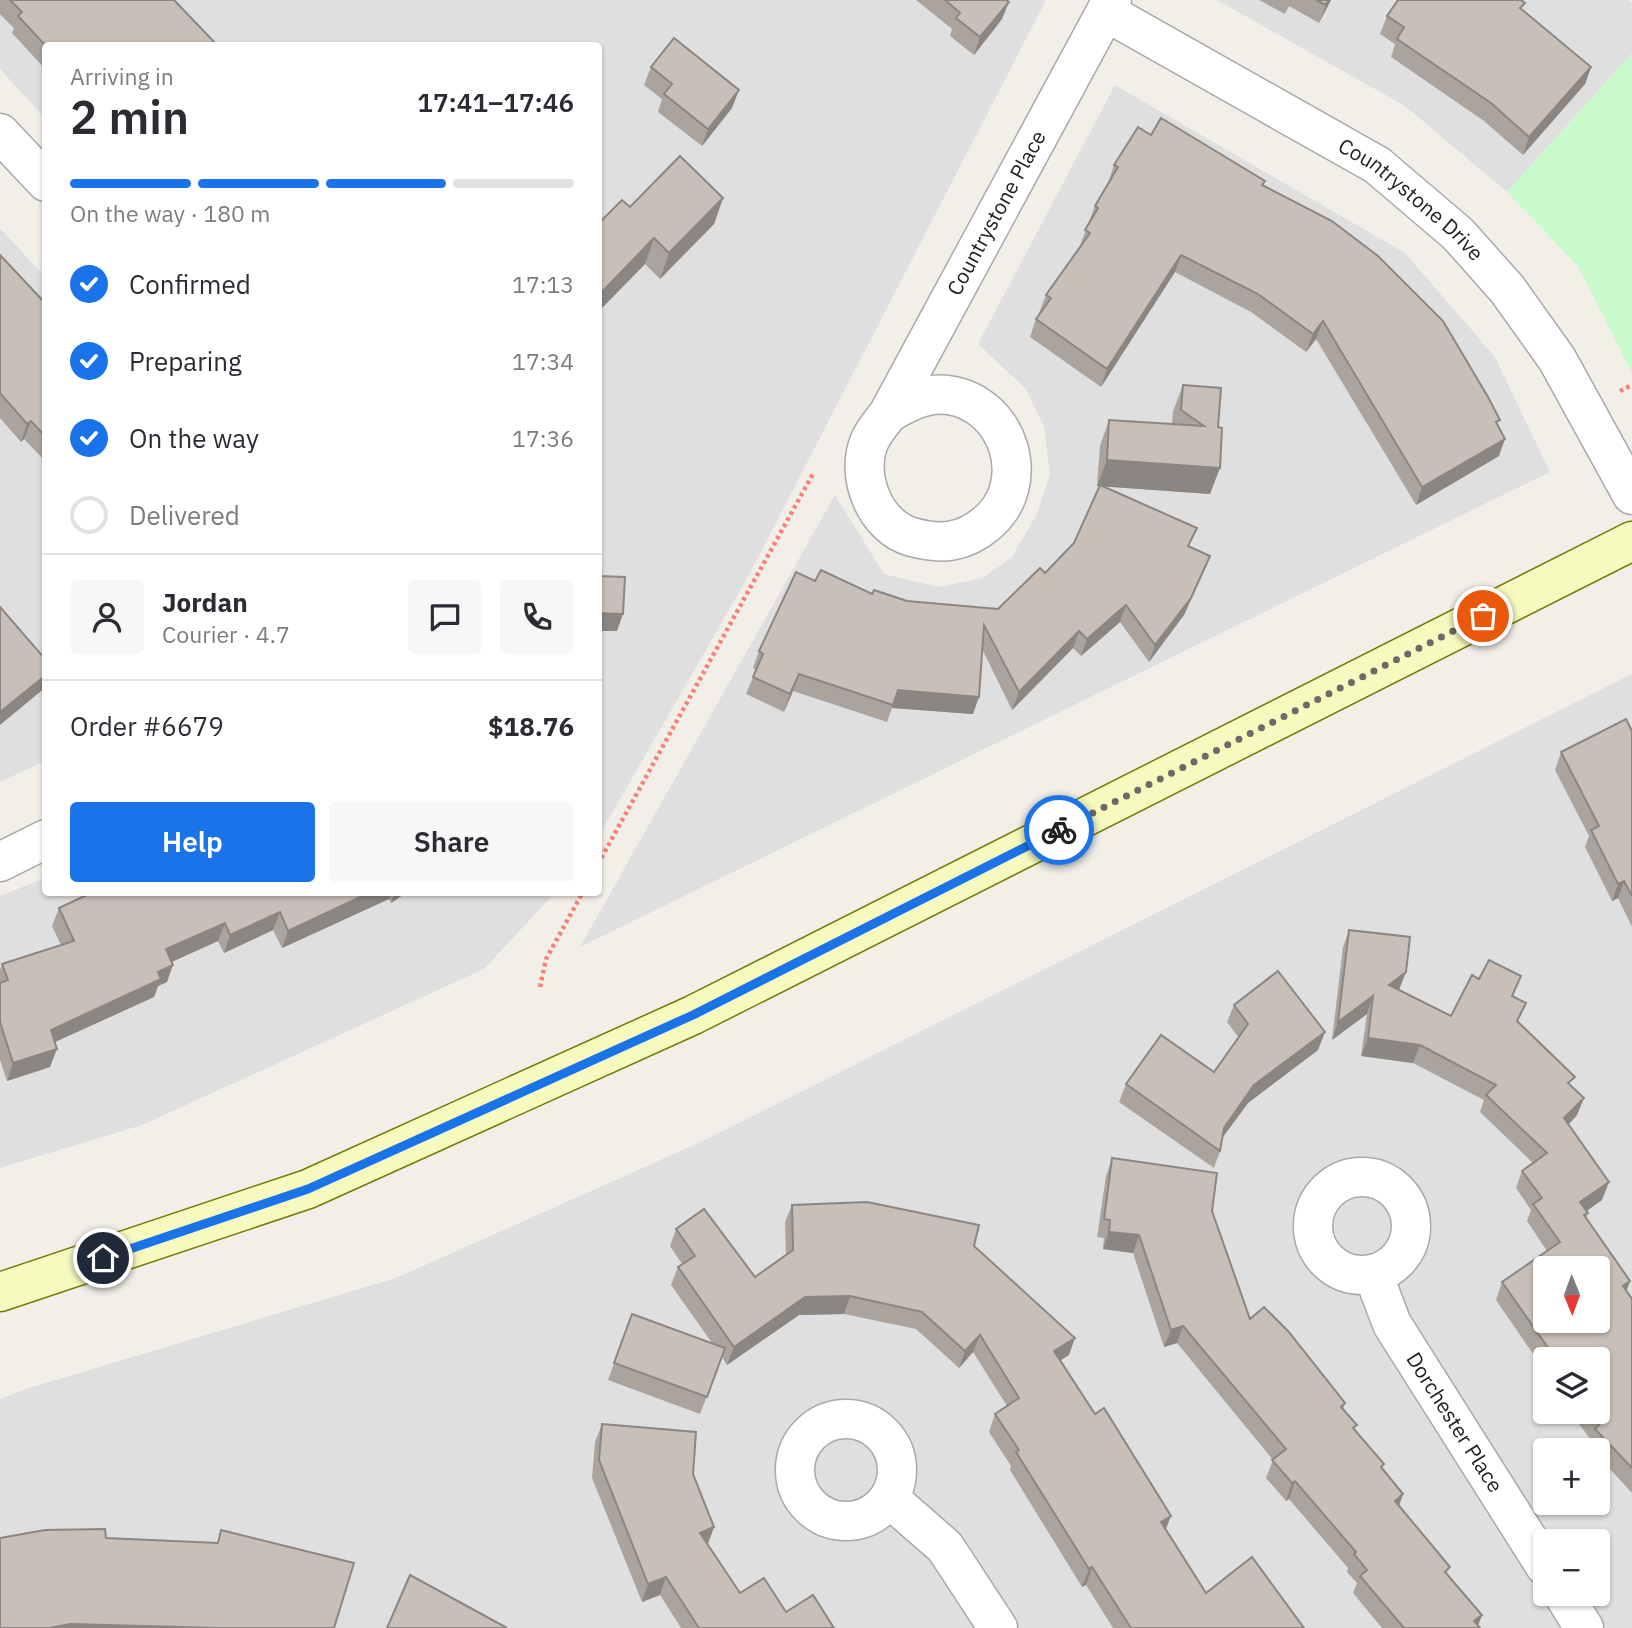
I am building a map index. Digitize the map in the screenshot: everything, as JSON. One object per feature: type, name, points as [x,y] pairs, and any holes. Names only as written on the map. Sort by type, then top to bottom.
[{"type":"main road","points":[[0,1292],[308,1189],[693,1015],[1632,541]]},
{"type":"street","name":"Countrystone Place","points":[[888,414],[1109,6]]},
{"type":"street","name":"Countrystone Drive","points":[[1109,6],[1377,165],[1458,234],[1507,289],[1557,359],[1632,495]]},
{"type":"street","points":[[0,133],[42,178]]},
{"type":"street","points":[[0,862],[42,841]]},
{"type":"street","name":"Dorchester Place","points":[[1373,1274],[1392,1324],[1533,1547]]},
{"type":"street","points":[[889,1498],[945,1547],[998,1628]]},
{"type":"street","points":[[1570,1606],[1584,1628]]},
{"type":"path","points":[[602,857],[814,472]]},
{"type":"path","points":[[540,987],[546,959],[581,896]]},
{"type":"shaded area","points":[[0,0],[1046,0],[749,575],[602,831],[602,42],[42,42],[42,115],[0,69]]},
{"type":"shaded area","points":[[1217,0],[1628,0],[1632,3],[1632,53],[1507,192],[1405,106]]},
{"type":"shaded area","points":[[1115,85],[1405,253],[1495,357],[1550,472],[580,947],[835,495],[884,574],[938,587],[983,578],[1012,557],[1037,514],[1050,474],[1044,426],[1026,389],[978,344]]},
{"type":"shaded area","points":[[0,228],[42,274],[42,762],[0,782]]},
{"type":"shaded area","points":[[1632,674],[1632,1628],[0,1628],[0,1399],[396,1278],[703,1141]]},
{"type":"shaded area","points":[[42,879],[42,896],[552,896],[484,969],[142,1125],[0,1168],[0,896]]},
{"type":"green space","points":[[1632,53],[1632,373],[1578,266],[1507,192]]},
{"type":"building","points":[[10,0],[174,0],[214,42],[42,42],[18,16],[22,12]]},
{"type":"building","points":[[945,0],[1009,2],[980,37],[956,18],[960,13]]},
{"type":"building","points":[[1398,0],[1521,0],[1525,3],[1520,8],[1591,67],[1529,137],[1491,103],[1397,39],[1404,27],[1387,16]]},
{"type":"building","points":[[674,38],[739,90],[708,129],[664,94],[672,84],[651,67]]},
{"type":"building","points":[[1161,118],[1265,181],[1262,185],[1332,221],[1378,256],[1443,321],[1488,397],[1500,420],[1496,422],[1505,439],[1422,487],[1323,321],[1313,334],[1258,294],[1181,255],[1107,369],[1036,319],[1051,298],[1046,295],[1090,233],[1085,230],[1098,208],[1095,206],[1118,167],[1114,165],[1138,127],[1151,135]]},
{"type":"building","points":[[680,156],[723,198],[669,253],[654,238],[602,292],[602,220],[622,200],[630,207]]},
{"type":"building","points":[[0,255],[42,300],[42,433],[31,421],[27,424],[0,393]]},
{"type":"building","points":[[1183,385],[1221,388],[1218,427],[1222,428],[1220,468],[1107,460],[1109,420],[1204,426],[1181,410]]},
{"type":"building","points":[[1100,485],[1197,528],[1188,546],[1210,556],[1191,598],[1155,645],[1126,605],[1087,639],[1079,631],[1019,692],[984,625],[979,697],[898,690],[893,705],[799,674],[790,694],[753,677],[763,654],[759,651],[796,572],[815,581],[821,570],[872,594],[874,590],[907,601],[998,609],[1040,568],[1045,573],[1074,543]]},
{"type":"building","points":[[602,576],[625,577],[623,614],[602,613]]},
{"type":"building","points":[[0,607],[42,655],[42,678],[0,712]]},
{"type":"building","points":[[1626,719],[1632,731],[1632,896],[1624,881],[1618,884],[1591,830],[1599,826],[1561,752]]},
{"type":"building","points":[[84,896],[362,896],[288,931],[280,912],[230,935],[225,923],[166,949],[173,965],[158,972],[161,979],[51,1030],[57,1049],[13,1063],[0,1022],[0,983],[8,980],[2,964],[74,941],[59,908]]},
{"type":"building","points":[[1349,930],[1410,937],[1406,972],[1389,985],[1451,1016],[1472,975],[1479,979],[1489,960],[1521,976],[1512,996],[1526,1003],[1517,1021],[1575,1077],[1568,1083],[1584,1098],[1564,1118],[1609,1182],[1580,1202],[1588,1213],[1584,1215],[1630,1281],[1623,1286],[1632,1299],[1632,1468],[1610,1445],[1610,1438],[1604,1438],[1595,1429],[1598,1424],[1610,1424],[1610,1347],[1548,1347],[1538,1334],[1610,1334],[1610,1256],[1540,1256],[1560,1242],[1533,1204],[1542,1198],[1522,1171],[1547,1153],[1486,1095],[1496,1085],[1420,1045],[1368,1038],[1373,996],[1338,1022]]},
{"type":"building","points":[[1278,971],[1325,1032],[1254,1085],[1224,1128],[1220,1151],[1126,1084],[1161,1035],[1214,1072],[1248,1024],[1234,1005]]},
{"type":"building","points":[[1112,1158],[1217,1173],[1212,1211],[1250,1319],[1264,1307],[1288,1331],[1345,1403],[1341,1407],[1357,1425],[1353,1428],[1384,1464],[1381,1467],[1403,1494],[1395,1501],[1450,1567],[1445,1572],[1482,1615],[1474,1621],[1480,1628],[1404,1628],[1360,1576],[1367,1570],[1354,1554],[1356,1552],[1295,1481],[1292,1483],[1272,1460],[1286,1449],[1183,1326],[1171,1330],[1139,1235],[1109,1232],[1110,1220],[1104,1219]]},
{"type":"building","points":[[867,1202],[979,1225],[974,1246],[1075,1338],[1054,1351],[1095,1414],[1104,1408],[1171,1516],[1161,1522],[1206,1593],[1252,1557],[1304,1628],[1131,1628],[1092,1567],[1089,1569],[995,1414],[1019,1398],[980,1335],[965,1351],[922,1312],[850,1296],[805,1297],[734,1347],[678,1267],[695,1256],[676,1229],[704,1209],[755,1277],[793,1250],[792,1205]]},
{"type":"building","points":[[1533,1261],[1533,1326],[1502,1282]]},
{"type":"building","points":[[632,1314],[725,1348],[707,1397],[614,1363]]},
{"type":"building","points":[[602,1424],[696,1432],[693,1474],[714,1527],[700,1533],[740,1593],[764,1578],[786,1612],[813,1595],[834,1628],[699,1628],[666,1577],[648,1584],[599,1460]]},
{"type":"building","points":[[105,1529],[106,1538],[218,1543],[221,1530],[354,1563],[334,1628],[70,1624],[50,1628],[0,1628],[0,1538],[45,1530]]},
{"type":"building","points":[[410,1575],[507,1628],[387,1628]]},
{"type":"way so far","points":[[1059,830],[1483,616]]},
{"type":"route","points":[[103,1258],[308,1189],[693,1015],[1059,830]]}]
